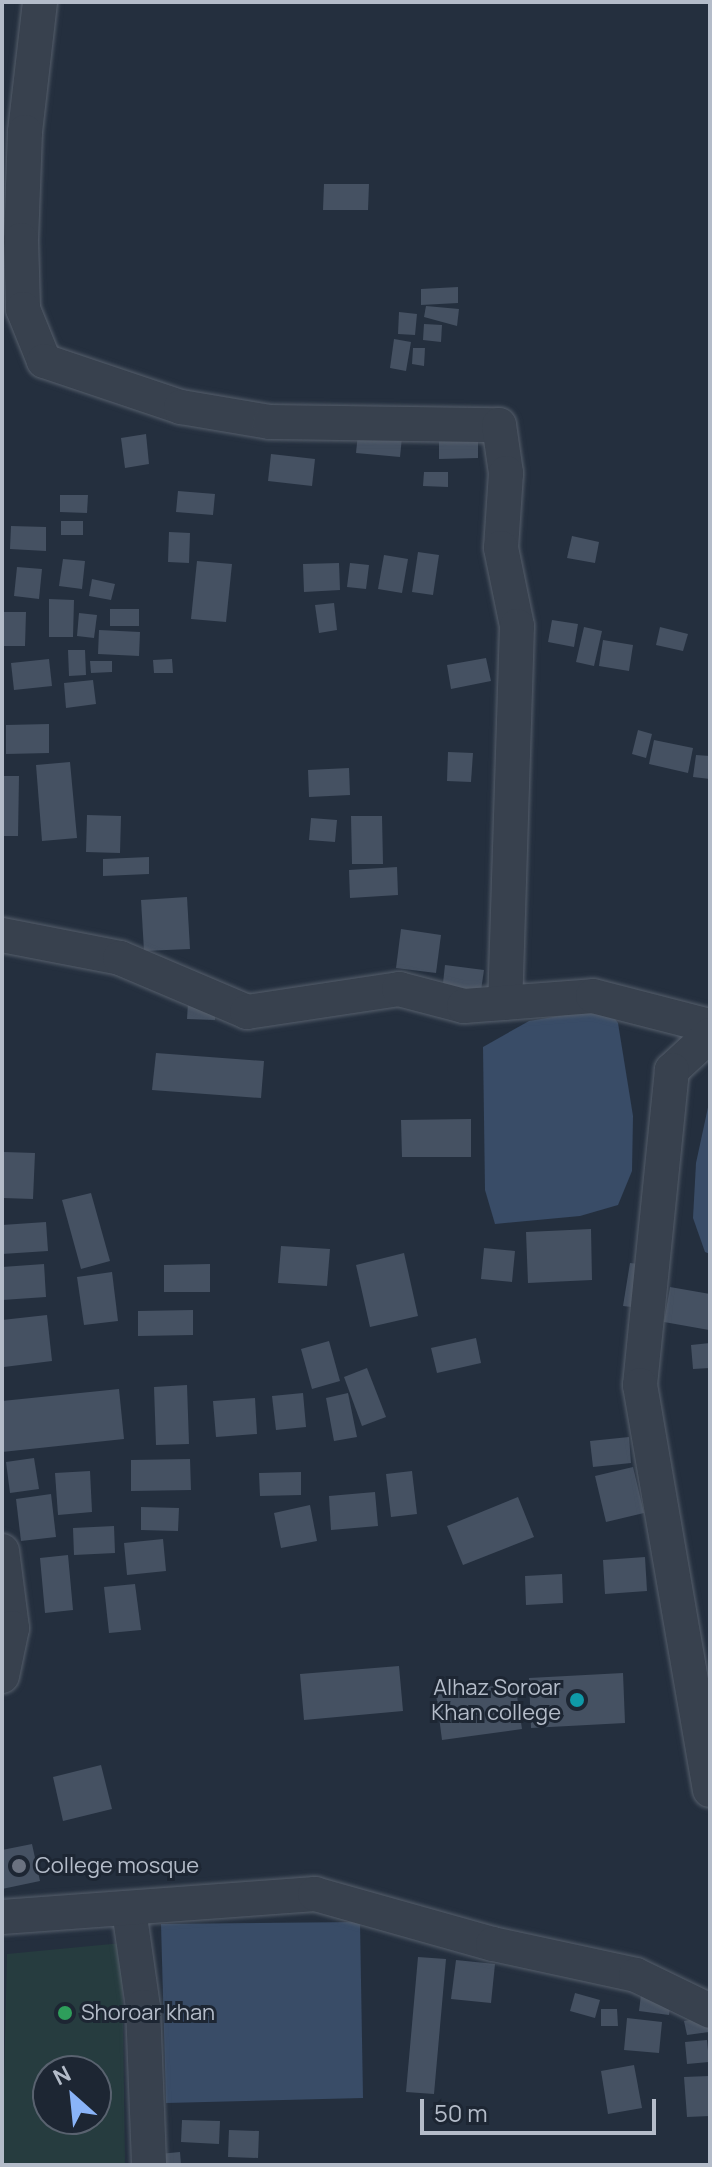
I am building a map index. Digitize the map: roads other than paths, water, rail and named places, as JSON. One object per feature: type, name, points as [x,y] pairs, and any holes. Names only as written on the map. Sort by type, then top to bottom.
[{"type":"street","points":[[40,2],[25,132],[21,240],[23,309],[44,361],[181,407],[270,422],[499,425],[506,473],[501,548],[517,626],[505,1003]]},
{"type":"street","points":[[2,935],[120,958],[247,1012],[399,989],[464,1006],[593,996],[710,1026]]},
{"type":"street","points":[[710,1035],[672,1070],[640,1385],[710,1790]]},
{"type":"street","points":[[2,1551],[12,1628],[2,1676]]},
{"type":"street","points":[[2,1917],[315,1894],[493,1944],[636,1975],[710,2011]]},
{"type":"street","points":[[129,1910],[143,2007],[149,2165]]},
{"type":"water","points":[[607,1008],[618,1023],[633,1116],[632,1171],[618,1205],[580,1216],[495,1224],[485,1190],[483,1047],[529,1021]]},
{"type":"water","points":[[710,1098],[710,1254],[705,1252],[693,1218],[696,1163]]},
{"type":"water","points":[[360,1922],[363,2098],[166,2103],[161,1924]]},
{"type":"place","name":"Alhaz Soroar Khan college","points":[[577,1700]]},
{"type":"place","name":"College mosque","points":[[19,1866]]},
{"type":"place","name":"Shoroar khan","points":[[65,2013]]}]
